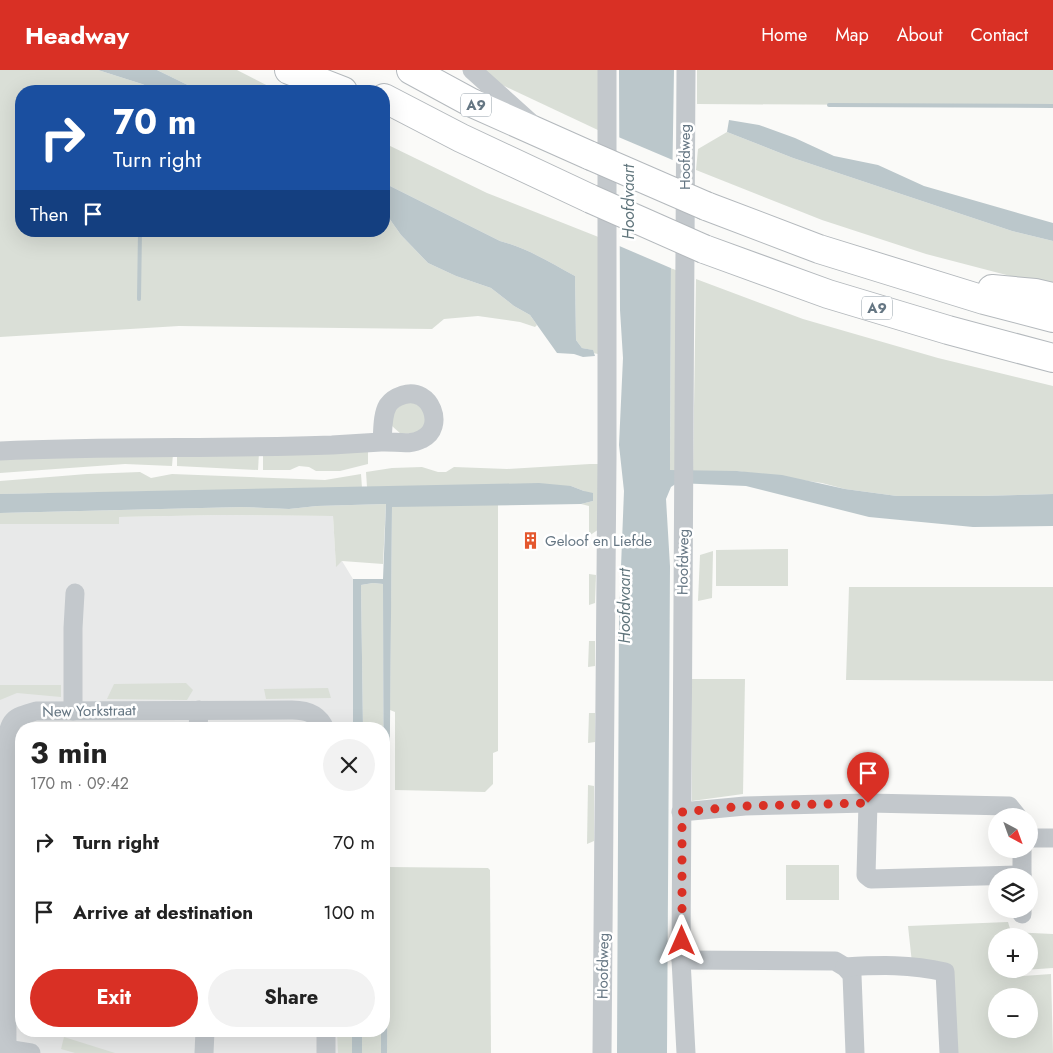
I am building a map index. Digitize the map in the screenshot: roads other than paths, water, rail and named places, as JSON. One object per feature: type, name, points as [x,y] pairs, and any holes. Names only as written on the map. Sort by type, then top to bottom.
[{"type":"highway","points":[[289,70],[328,85]]},
{"type":"highway","points":[[330,70],[359,85]]},
{"type":"highway","name":"A9","points":[[410,70],[470,102],[591,156],[706,206],[820,250],[984,300],[1053,318]]},
{"type":"highway","name":"A9","points":[[390,101],[461,138],[704,249],[828,294],[948,330],[1053,358]]},
{"type":"highway","name":"A9","points":[[390,109],[461,138]]},
{"type":"highway","name":"A9","points":[[928,283],[1036,293],[1053,297]]},
{"type":"street","points":[[472,70],[544,135]]},
{"type":"street","name":"Hoofdweg","points":[[602,1053],[607,468],[607,70]]},
{"type":"street","name":"Hoofdweg","points":[[686,70],[681,960],[686,1053]]},
{"type":"street","points":[[0,451],[71,448],[260,448],[382,442]]},
{"type":"street","points":[[73,711],[72,628],[75,593]]},
{"type":"street","points":[[198,722],[199,710]]},
{"type":"street","name":"New Yorkstraat","points":[[5,1050],[10,877],[4,726],[17,716],[36,711],[292,710],[306,711],[320,722]]},
{"type":"street","points":[[682,812],[745,806],[868,803],[1009,806],[1011,808]]},
{"type":"street","points":[[868,803],[866,875],[868,878],[988,877]]},
{"type":"street","points":[[1038,838],[1053,838]]},
{"type":"street","points":[[681,960],[835,961],[845,967],[852,975],[855,1053]]},
{"type":"street","points":[[845,967],[893,964],[926,967],[945,972],[949,1053]]},
{"type":"street","points":[[204,1053],[205,1037]]},
{"type":"street","points":[[326,1037],[326,1053]]},
{"type":"street","points":[[5,1050],[31,1053]]},
{"type":"water","points":[[98,70],[157,70],[188,85],[142,84]]},
{"type":"water","name":"Hoofdvaart","points":[[619,70],[674,70],[670,470],[737,471],[782,475],[845,489],[897,496],[1053,494],[1053,526],[973,527],[869,517],[746,486],[677,483],[671,487],[666,499],[670,566],[667,1053],[617,1053],[619,617],[624,491],[619,445],[623,358],[620,310]]},
{"type":"water","points":[[729,120],[759,125],[795,138],[834,156],[878,165],[924,186],[1053,223],[1053,241],[1012,231],[793,158],[727,132]]},
{"type":"water","points":[[390,186],[500,241],[539,256],[575,276],[576,340],[582,348],[593,350],[595,356],[583,357],[574,354],[557,353],[530,315],[514,306],[491,288],[456,276],[428,263],[401,235],[390,219]]},
{"type":"water","points":[[539,483],[571,486],[593,493],[593,501],[581,504],[392,507],[390,725],[390,722],[383,722],[383,584],[373,583],[361,585],[363,722],[353,722],[353,579],[383,579],[386,504],[317,506],[289,509],[242,507],[0,513],[0,494]]},
{"type":"water","points":[[352,1037],[362,1037],[362,1053],[352,1053]]},
{"type":"water","points":[[381,1037],[387,1037],[387,1053],[381,1053]]},
{"type":"waterway","points":[[829,105],[1053,106]]},
{"type":"waterway","points":[[139,299],[140,237]]},
{"type":"place","name":"Geloof en Liefde","points":[[531,541]]}]
